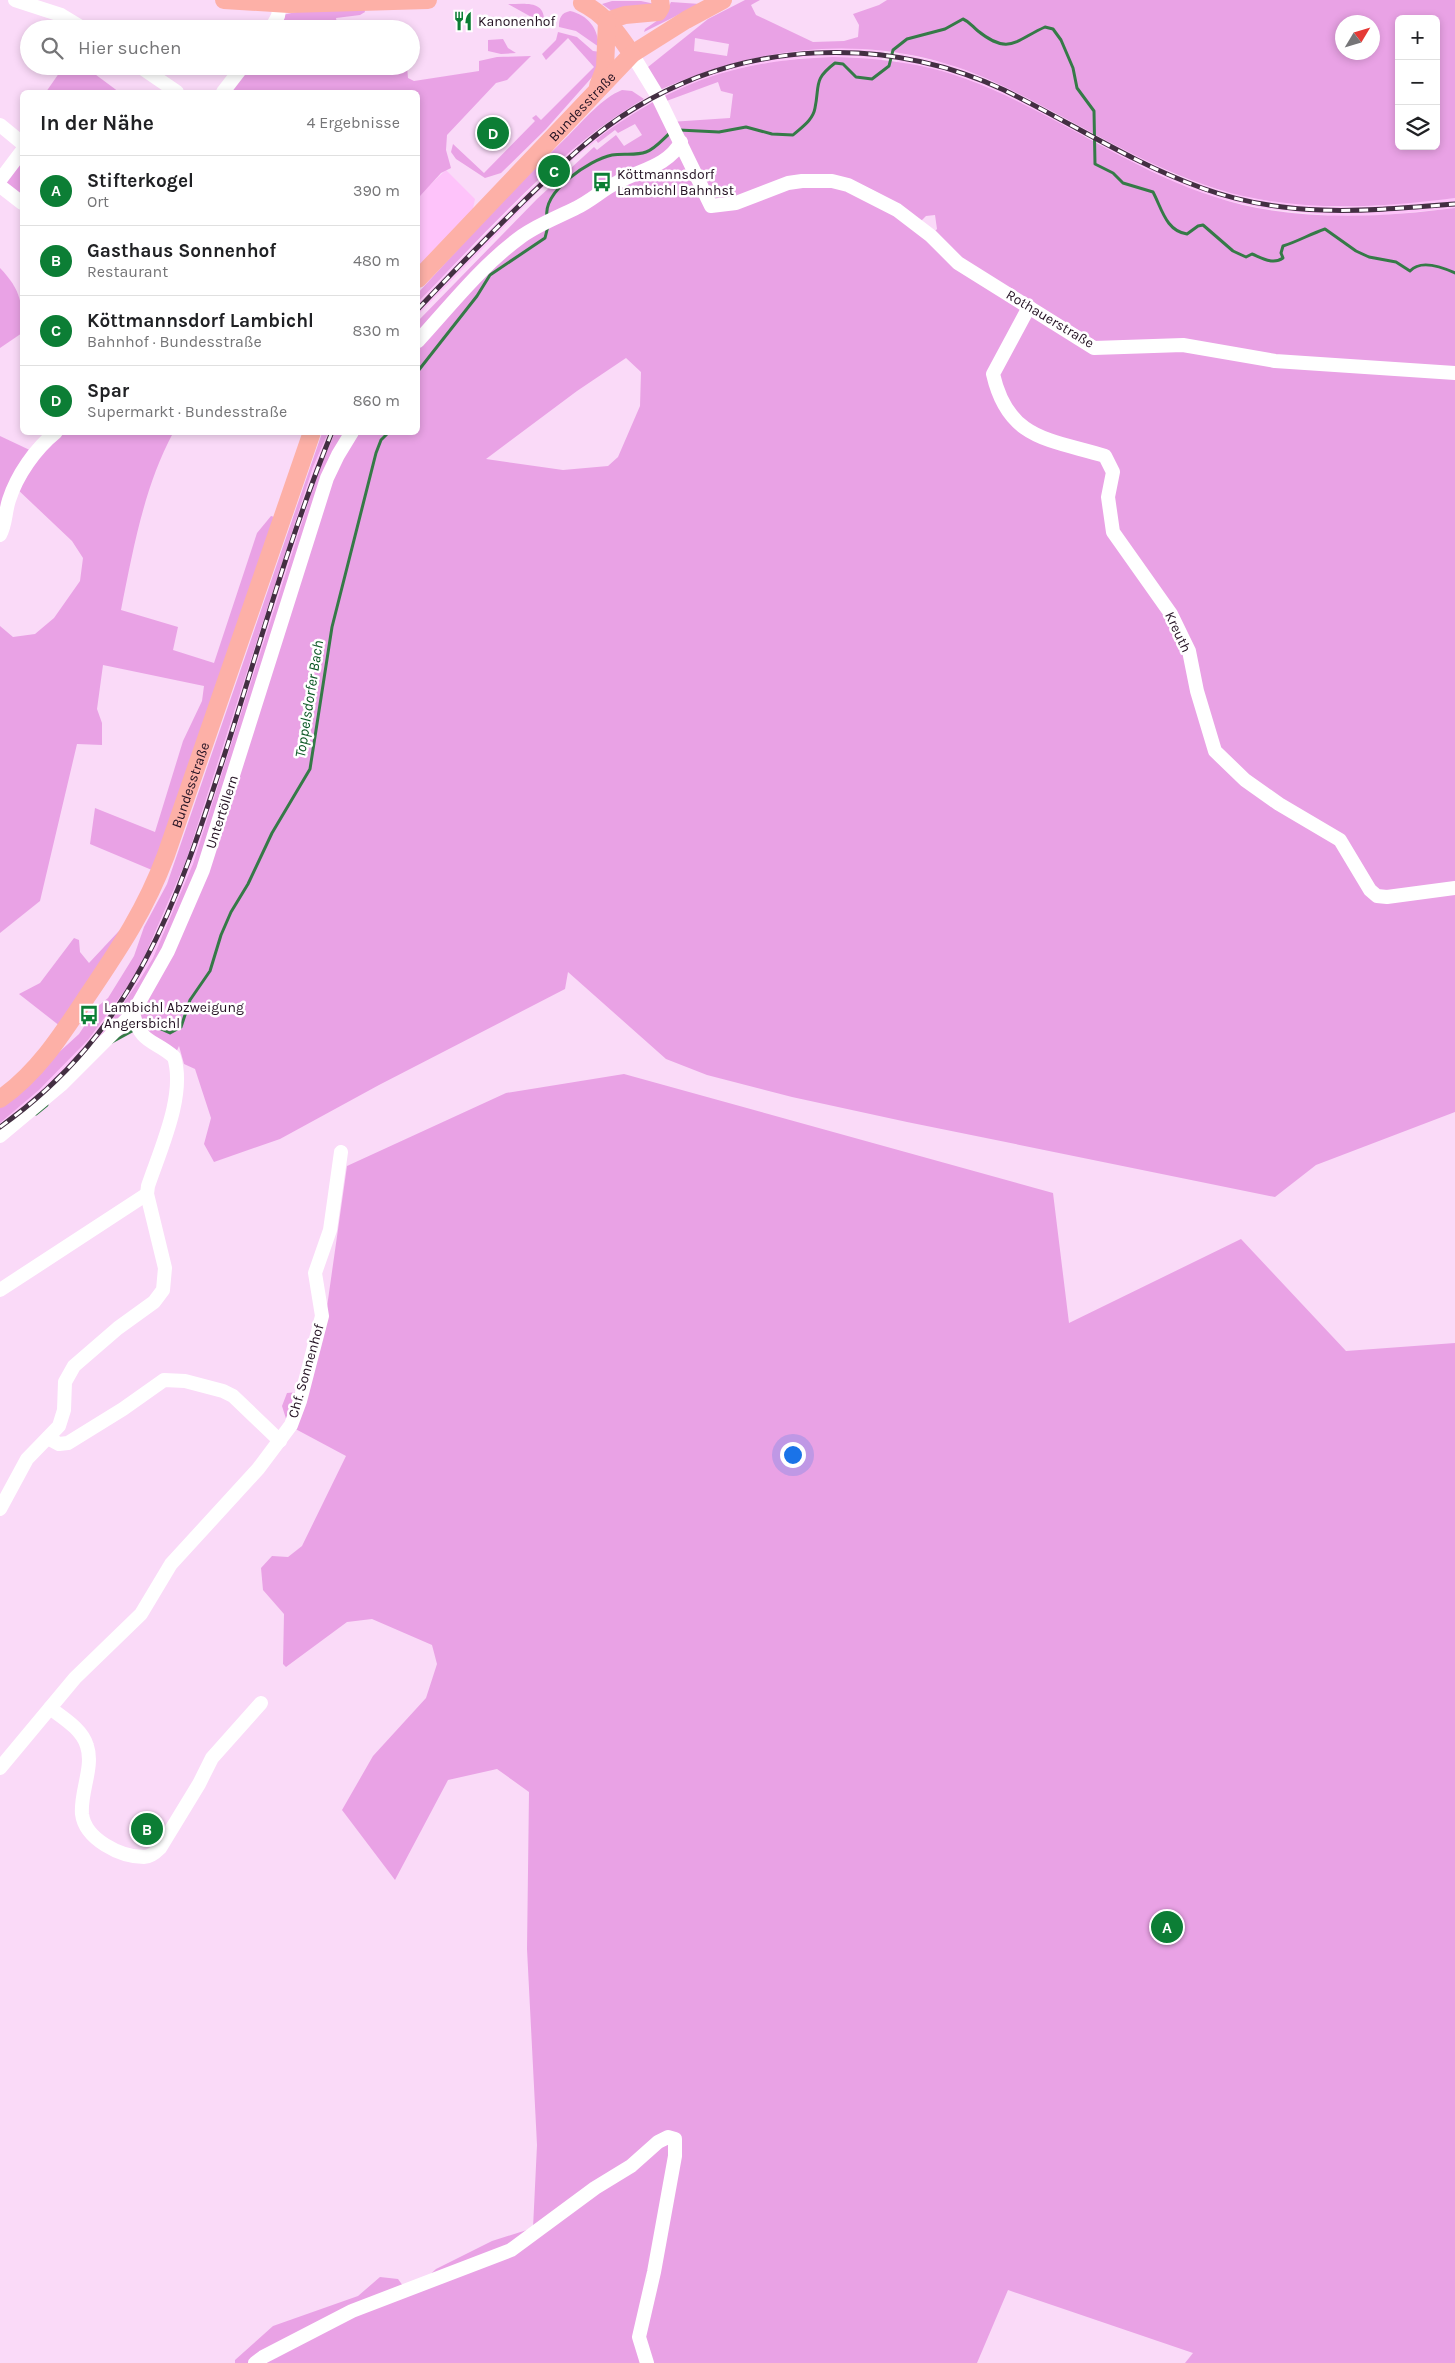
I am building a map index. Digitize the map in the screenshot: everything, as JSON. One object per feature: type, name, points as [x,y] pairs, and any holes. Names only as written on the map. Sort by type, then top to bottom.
[{"type":"main road","points":[[224,0],[280,4],[428,0]]},
{"type":"main road","points":[[607,21],[625,15],[658,12],[661,7],[660,0]]},
{"type":"main road","name":"Bundesstraße","points":[[420,277],[632,54],[686,20],[723,0]]},
{"type":"main road","points":[[582,1],[594,8],[607,21],[632,54]]},
{"type":"main road","points":[[587,102],[600,82],[605,68],[607,21]]},
{"type":"main road","name":"Bundesstraße","points":[[0,1099],[29,1076],[52,1049],[130,933],[149,898],[166,855],[311,435]]},
{"type":"street","points":[[15,0],[61,14],[70,20]]},
{"type":"street","points":[[276,20],[280,4]]},
{"type":"street","points":[[420,339],[491,261],[522,236],[541,224],[598,196],[615,183],[636,172],[663,162],[677,149],[681,142],[632,54]]},
{"type":"street","points":[[152,75],[174,90]]},
{"type":"street","points":[[225,90],[236,75]]},
{"type":"street","points":[[0,125],[20,141]]},
{"type":"street","name":"Rothauerstraße","points":[[681,142],[711,206],[736,203],[788,183],[832,181],[848,185],[897,210],[931,236],[958,263],[1094,348],[1183,345],[1274,361],[1455,373]]},
{"type":"street","points":[[0,180],[20,154]]},
{"type":"street","points":[[0,186],[20,201]]},
{"type":"street","name":"Kreuth","points":[[1029,307],[993,374],[996,389],[1006,410],[1025,430],[1055,443],[1104,456],[1113,472],[1108,497],[1112,532],[1171,614],[1185,644],[1215,751],[1245,780],[1279,804],[1340,840],[1370,890],[1377,896],[1387,897],[1455,888]]},
{"type":"street","points":[[0,534],[6,519],[8,503],[21,475],[43,445],[53,435]]},
{"type":"street","name":"Untertöllern","points":[[0,1136],[47,1098],[133,1013],[168,951],[203,870],[327,478],[350,435]]},
{"type":"street","points":[[0,1509],[27,1459],[48,1438],[63,1417],[64,1390],[74,1366],[118,1328],[154,1302],[163,1290],[165,1268],[147,1194],[170,1122],[178,1074],[174,1057],[144,1037],[139,1030],[133,1013]]},
{"type":"street","name":"Chf. Sonnenhof","points":[[0,1768],[75,1678],[141,1614],[171,1564],[258,1469],[291,1425],[300,1401],[322,1316],[315,1273],[330,1230],[341,1152]]},
{"type":"street","points":[[0,1290],[147,1194]]},
{"type":"street","points":[[48,1438],[59,1444],[68,1443],[123,1409],[159,1382],[174,1379],[223,1391],[232,1396],[280,1441]]},
{"type":"street","points":[[50,1708],[81,1734],[88,1748],[88,1766],[82,1799],[82,1814],[88,1828],[96,1838],[114,1849],[144,1857],[151,1855],[160,1848],[212,1758],[261,1703]]},
{"type":"street","points":[[255,2363],[263,2357],[352,2311],[511,2250],[595,2188],[631,2166],[658,2142],[668,2136],[675,2139],[675,2156],[654,2272],[639,2337],[647,2363]]},
{"type":"shaded area","points":[[745,0],[760,0],[751,5],[756,15],[813,42],[844,41],[858,37],[859,25],[853,14],[879,5],[887,0],[1455,0],[1455,198],[1365,206],[1335,206],[1305,205],[1246,197],[1217,189],[1162,168],[1005,87],[962,69],[918,56],[874,50],[830,49],[785,53],[741,61],[655,92],[643,71],[708,19]],"holes":[[[695,38],[729,44],[727,56],[694,51]]]},
{"type":"shaded area","points":[[612,1],[641,1],[655,4],[613,12],[602,4]]},
{"type":"shaded area","points":[[671,2],[700,4],[644,32],[645,29],[664,16]]},
{"type":"shaded area","points":[[508,4],[528,4],[538,7],[544,16],[544,24]]},
{"type":"shaded area","points":[[364,8],[365,12],[360,15],[336,18],[336,20],[276,20],[278,16],[305,10]]},
{"type":"shaded area","points":[[570,11],[582,16],[591,23],[597,34],[599,47],[576,31],[559,27],[561,16]]},
{"type":"shaded area","points":[[558,32],[577,37],[593,51],[601,52],[594,75],[546,129],[501,173],[485,178],[456,159],[451,152],[453,144],[484,173],[535,121],[532,118],[536,115],[541,120],[594,67],[568,38],[546,60],[542,54],[556,40]]},
{"type":"shaded area","points":[[503,39],[508,48],[516,53],[501,54],[488,51],[488,40]]},
{"type":"shaded area","points":[[850,48],[884,51],[882,60],[851,57],[802,58],[744,67],[689,85],[658,98],[629,116],[578,155],[538,192],[420,313],[420,300],[514,205],[569,152],[625,110],[686,78],[736,62],[785,51]]},
{"type":"shaded area","points":[[899,53],[953,65],[1002,85],[1088,131],[1084,137],[984,86],[938,70],[897,62]]},
{"type":"shaded area","points":[[531,56],[507,80],[496,83],[447,135],[446,150],[451,168],[441,173],[420,196],[420,90],[225,90],[236,75],[408,75],[408,78],[414,81],[479,71],[479,61],[497,57]]},
{"type":"shaded area","points":[[833,57],[884,60],[934,69],[998,92],[1151,171],[1215,197],[1243,205],[1273,211],[1334,216],[1396,214],[1455,208],[1455,1112],[1316,1165],[1275,1197],[907,1122],[792,1097],[707,1075],[666,1059],[568,972],[565,989],[379,1085],[280,1139],[214,1162],[204,1144],[211,1118],[195,1069],[184,1064],[179,1046],[174,1057],[135,1022],[99,1038],[153,958],[193,864],[319,469],[334,435],[420,435],[420,319],[538,198],[594,147],[597,150],[616,135],[624,146],[642,135],[635,124],[618,133],[615,130],[598,143],[596,140],[602,135],[656,100],[683,87],[739,69],[768,63]],"holes":[[[718,82],[721,91],[733,94],[730,118],[670,122],[661,103]],[[829,174],[867,187],[888,198],[921,221],[926,216],[935,215],[937,229],[931,235],[849,191],[831,186],[802,186],[804,175]],[[626,358],[641,372],[640,406],[618,457],[608,466],[563,470],[486,459],[577,391]]]},
{"type":"shaded area","points":[[58,75],[96,75],[116,90],[47,90]]},
{"type":"shaded area","points":[[622,90],[632,91],[644,99],[583,141],[553,166],[420,300],[420,291],[474,232],[594,110],[607,98]]},
{"type":"shaded area","points":[[1104,140],[1178,176],[1219,190],[1263,200],[1335,207],[1375,206],[1455,198],[1455,208],[1385,215],[1335,216],[1261,208],[1216,198],[1170,181],[1100,147]]},
{"type":"shaded area","points":[[20,154],[20,201],[0,186]]},
{"type":"shaded area","points":[[446,170],[475,199],[470,223],[420,277],[420,194]]},
{"type":"shaded area","points":[[0,268],[12,283],[19,298],[20,334],[0,348]]},
{"type":"shaded area","points":[[54,435],[172,435],[154,475],[147,497],[135,542],[121,610],[178,627],[173,650],[214,663],[257,533],[271,516],[282,519],[159,873],[90,844],[95,808],[155,832],[183,741],[202,701],[204,686],[103,665],[97,709],[102,723],[102,745],[77,744],[40,901],[0,933],[0,626],[13,637],[35,634],[54,618],[80,581],[83,558],[72,541],[15,487],[0,511],[0,436],[36,453]]},
{"type":"shaded area","points":[[321,435],[327,435],[313,467],[186,861],[146,953],[134,978],[88,1040],[39,1090],[0,1123],[0,1106],[79,1034],[97,1007],[108,998],[134,956],[144,927],[167,884]]},
{"type":"shaded area","points":[[327,435],[334,435],[319,469],[194,864],[153,958],[99,1038],[0,1136],[0,1123],[39,1090],[88,1040],[134,978],[146,953],[186,861],[313,467]]},
{"type":"shaded area","points":[[141,914],[65,1030],[19,994],[40,983],[74,938],[79,940],[80,952],[89,963],[118,932]]},
{"type":"shaded area","points":[[624,1074],[1053,1193],[1069,1323],[1241,1239],[1346,1351],[1455,1343],[1455,2363],[1185,2363],[1193,2353],[1008,2290],[977,2363],[235,2363],[235,2360],[273,2326],[358,2296],[380,2277],[398,2279],[409,2294],[436,2269],[492,2241],[533,2228],[537,2145],[527,1949],[529,1792],[497,1769],[448,1780],[395,1880],[342,1810],[373,1756],[426,1698],[437,1664],[432,1645],[372,1619],[347,1622],[286,1667],[283,1664],[284,1614],[263,1590],[261,1568],[272,1556],[288,1557],[302,1546],[346,1456],[288,1425],[282,1406],[287,1393],[299,1392],[324,1328],[347,1166],[506,1093]]},
{"type":"waterway","name":"Toppelsdorfer Bach","points":[[679,130],[719,132],[746,127],[772,134],[793,135],[812,116],[820,78],[835,63],[843,64],[856,77],[872,79],[889,66],[893,50],[907,39],[945,29],[963,19],[989,39],[1005,44],[1019,41],[1045,27],[1053,29],[1061,40],[1073,68],[1077,88],[1094,111],[1095,164],[1113,173],[1123,183],[1153,192],[1169,224],[1174,229],[1187,234],[1198,226],[1203,225],[1233,251],[1246,257],[1252,254],[1275,261],[1283,258],[1281,253],[1283,246],[1325,229],[1356,251],[1369,257],[1396,262],[1410,271],[1420,265],[1432,265],[1455,273]]},
{"type":"waterway","name":"Toppelsdorfer Bach","points":[[547,217],[552,197],[569,178],[580,170],[602,158],[612,155],[638,154],[649,151],[670,133]]},
{"type":"waterway","name":"Toppelsdorfer Bach","points":[[420,368],[477,296],[490,275],[545,238],[548,226]]},
{"type":"waterway","name":"Toppelsdorfer Bach","points":[[145,1027],[152,1025],[170,1033],[181,1027],[190,1000],[210,971],[221,935],[231,912],[248,884],[272,833],[310,769],[332,627],[376,453],[381,440],[386,435]]},
{"type":"waterway","name":"Toppelsdorfer Bach","points":[[112,1042],[134,1030]]},
{"type":"waterway","name":"Toppelsdorfer Bach","points":[[36,1114],[47,1105]]},
{"type":"railway","points":[[420,307],[484,241],[577,151],[605,128],[635,108],[678,85],[723,69],[770,58],[817,53],[865,54],[913,60],[959,72],[1029,102],[1151,167],[1202,188],[1234,198],[1265,205],[1327,210],[1390,209],[1455,204]]},
{"type":"railway","points":[[0,1127],[47,1089],[86,1048],[119,1005],[146,959],[169,910],[208,806],[302,510],[331,435]]},
{"type":"place","name":"Kanonenhof","points":[[463,21]]},
{"type":"place","name":"Spar","points":[[493,133]]},
{"type":"place","name":"Köttmannsdorf Lambichl","points":[[554,171]]},
{"type":"place","name":"Köttmannsdorf Lambichl Bahnhst","points":[[602,182]]},
{"type":"place","name":"Lambichl Abzweigung Angersbichl","points":[[89,1015]]},
{"type":"place","name":"Gasthaus Sonnenhof","points":[[147,1829]]},
{"type":"place","name":"Stifterkogel","points":[[1167,1927]]}]
